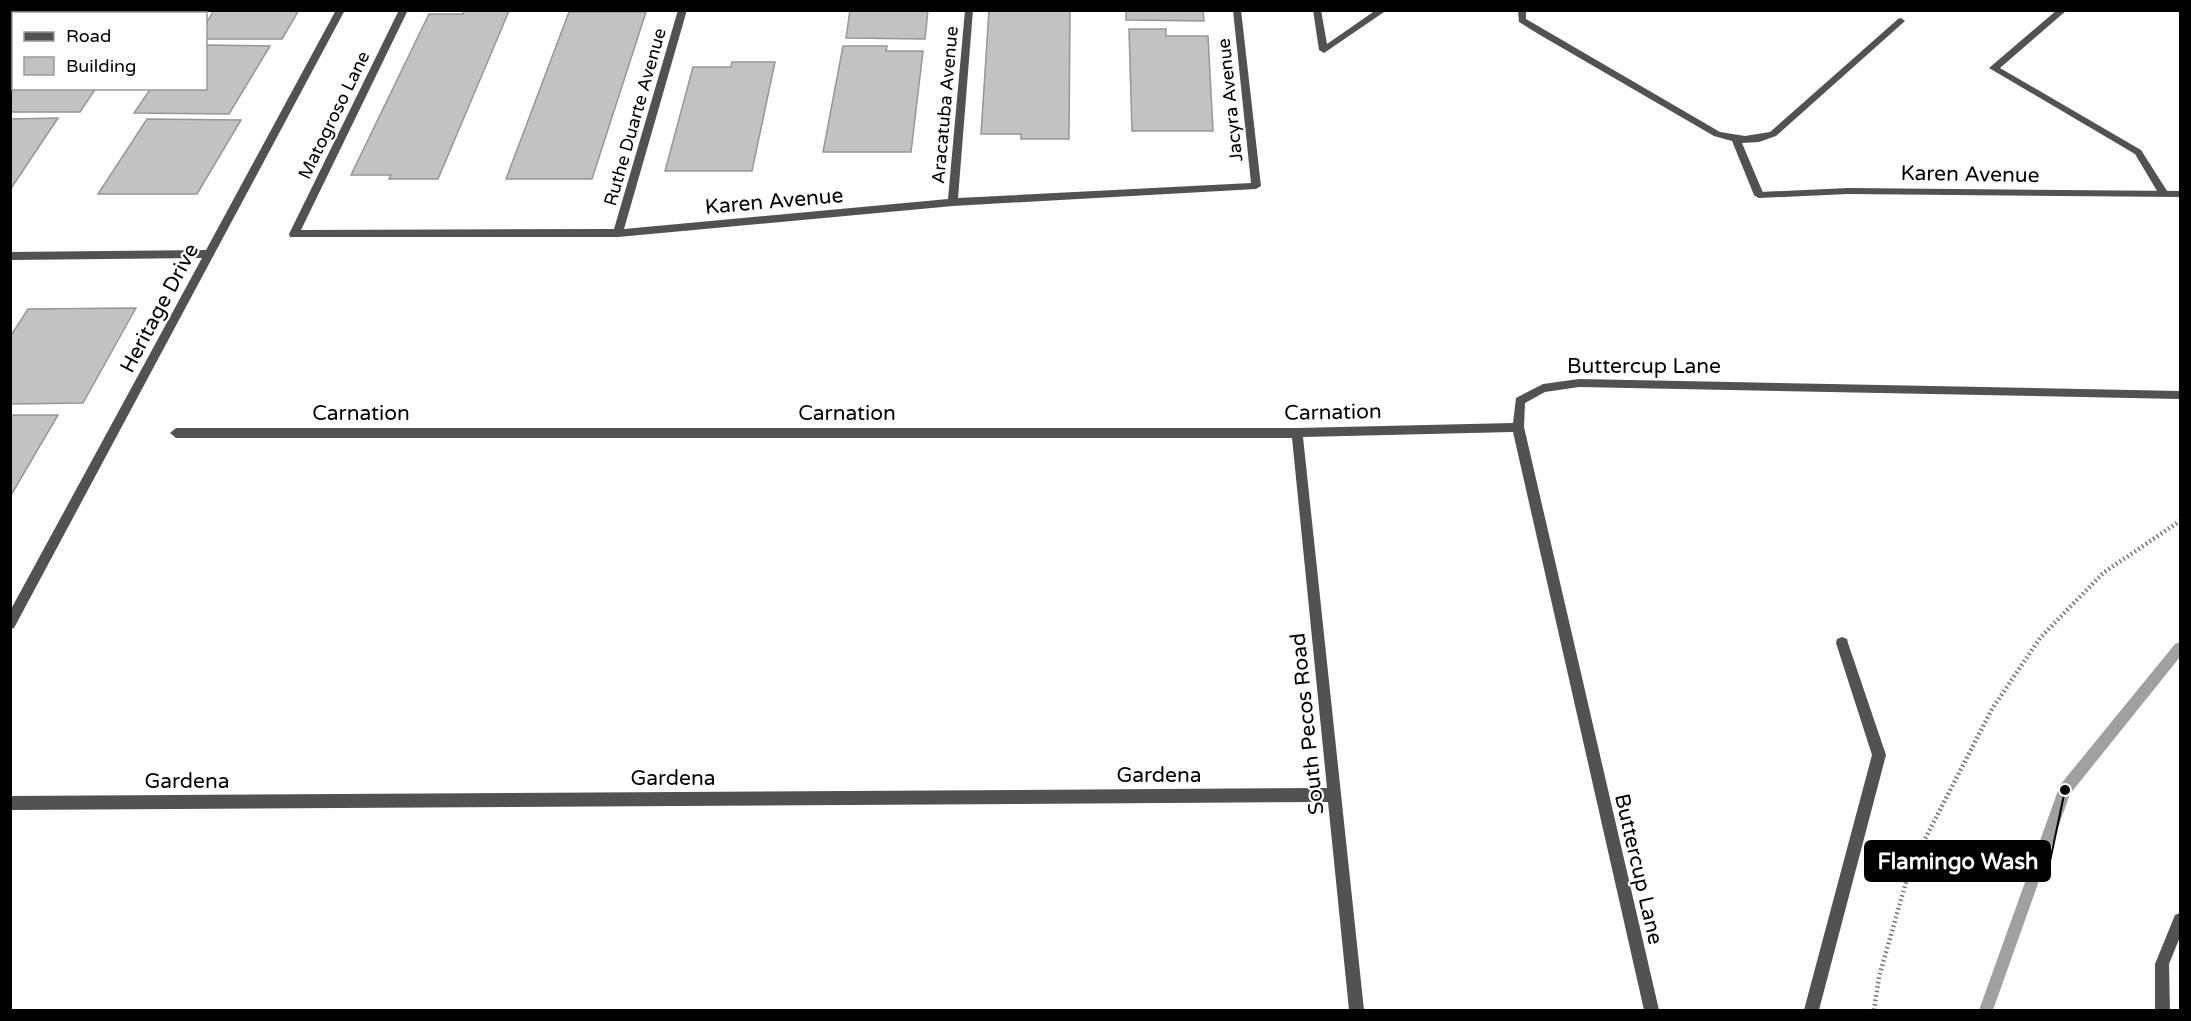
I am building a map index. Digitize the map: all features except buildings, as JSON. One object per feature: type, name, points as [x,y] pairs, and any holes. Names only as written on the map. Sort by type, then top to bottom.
[{"type":"street","name":"Heritage Drive","points":[[10,624],[341,10]]},
{"type":"street","name":"Matogroso Lane","points":[[294,234],[404,10]]},
{"type":"street","name":"Ruthe Duarte Avenue","points":[[618,233],[683,10]]},
{"type":"street","name":"Aracatuba Avenue","points":[[953,202],[969,10]]},
{"type":"street","name":"Jacyra Avenue","points":[[1237,10],[1256,186]]},
{"type":"street","points":[[1317,10],[1323,50],[1383,10]]},
{"type":"street","points":[[1522,10],[1522,20],[1717,134],[1736,140],[1756,141],[1773,134],[1901,21]]},
{"type":"street","points":[[2063,10],[1994,68],[2138,152],[2164,194]]},
{"type":"street","name":"Karen Avenue","points":[[1736,140],[1759,195],[1848,191],[2181,194]]},
{"type":"street","name":"Karen Avenue","points":[[294,234],[618,233],[953,202],[1256,186]]},
{"type":"street","points":[[10,256],[210,254]]},
{"type":"street","name":"Buttercup Lane","points":[[1652,1011],[1518,427],[1520,401],[1542,388],[1579,383],[2181,395]]},
{"type":"street","name":"Carnation","points":[[176,433],[1297,433],[1518,427]]},
{"type":"street","name":"South Pecos Road","points":[[1297,433],[1357,1011]]},
{"type":"street","points":[[1810,1011],[1879,755],[1842,643]]},
{"type":"street","name":"Gardena","points":[[10,803],[1335,795]]},
{"type":"street","points":[[2162,1011],[2162,963],[2181,920]]},
{"type":"path","points":[[1874,1011],[1879,977],[1910,868],[1992,709],[2040,638],[2103,573],[2181,521]]},
{"type":"waterway","points":[[1986,1010],[2065,790],[2180,648]]},
{"type":"place","name":"Flamingo Wash","points":[[2065,790]]}]
